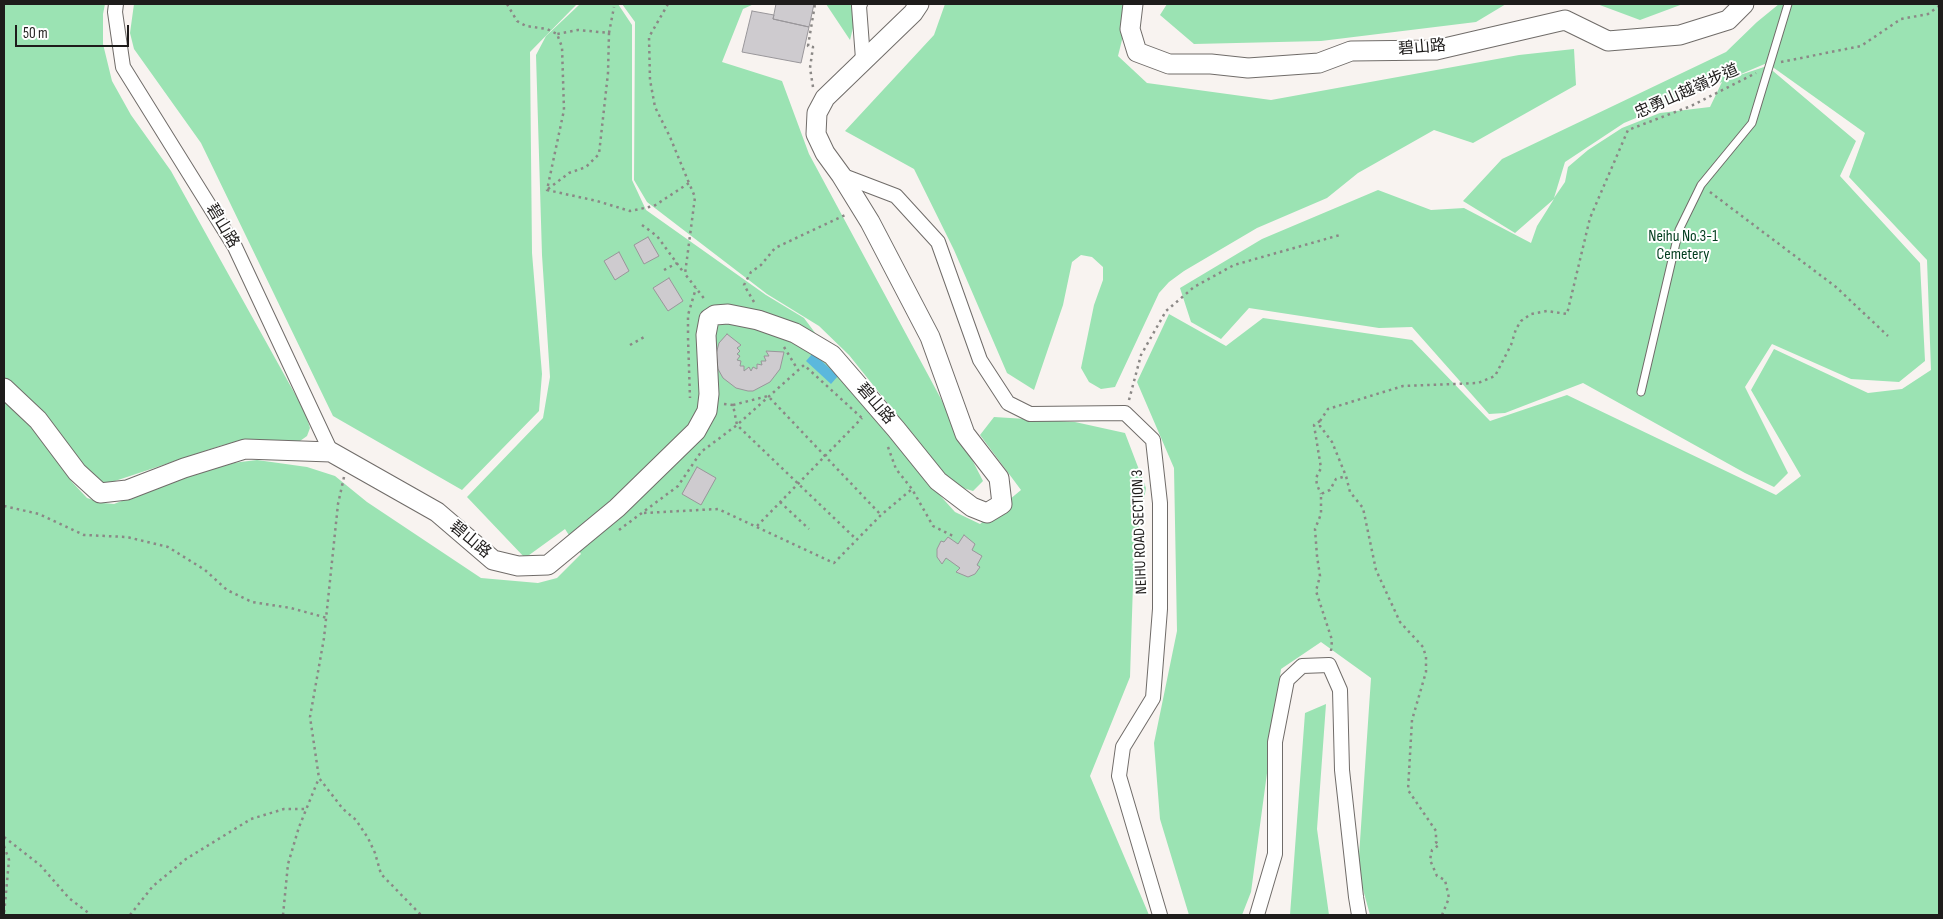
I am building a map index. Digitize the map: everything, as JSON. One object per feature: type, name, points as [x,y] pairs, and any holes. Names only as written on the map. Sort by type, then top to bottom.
[{"type":"street","name":"碧山路","points":[[116,4],[114,12],[123,67],[235,247],[331,452]]},
{"type":"street","points":[[860,4],[863,59]]},
{"type":"street","points":[[817,113],[825,98],[863,59],[913,13],[919,4]]},
{"type":"street","name":"碧山路","points":[[1134,4],[1130,29],[1137,52],[1169,64],[1211,64],[1248,68],[1319,64],[1351,51],[1436,50],[1565,20],[1608,41],[1680,36],[1728,20],[1744,4]]},
{"type":"street","name":"碧山路","points":[[4,388],[38,420],[77,472],[100,493],[127,490],[184,468],[245,449],[331,452],[437,512],[492,560],[518,566],[548,565],[617,508],[696,431],[707,411],[709,394],[706,335],[708,319],[716,315],[728,314],[777,326],[795,333],[832,355],[938,481],[972,507],[987,513],[1002,504],[999,478],[966,434],[930,337],[870,222],[841,174],[824,153],[816,134],[817,113]]},
{"type":"street","points":[[841,174],[896,196],[938,242],[980,360],[1008,403],[1030,414],[1126,413]]},
{"type":"street","name":"NEIHU ROAD SECTION 3","points":[[1126,413],[1153,440],[1160,503],[1160,609],[1153,698],[1123,747],[1120,776],[1160,915]]},
{"type":"street","points":[[1258,915],[1275,854],[1275,742],[1287,680],[1302,666],[1329,665],[1340,690],[1342,770],[1359,915]]},
{"type":"lane","points":[[1641,392],[1679,230],[1701,185],[1752,123],[1788,4]]},
{"type":"path","points":[[507,4],[517,21],[526,26],[547,29],[557,34],[578,30],[609,33]]},
{"type":"path","points":[[668,4],[649,37],[650,80],[655,107],[695,196],[685,274]]},
{"type":"path","points":[[815,4],[808,46],[813,47],[810,68],[817,113]]},
{"type":"path","name":"忠勇山越嶺步道","points":[[1320,422],[1328,409],[1403,386],[1478,383],[1496,376],[1521,321],[1531,314],[1547,311],[1567,314],[1590,218],[1628,130],[1691,106],[1769,64],[1861,46],[1901,19],[1928,14],[1939,6]]},
{"type":"path","points":[[547,190],[569,173],[586,167],[599,154],[607,83],[609,33],[614,7]]},
{"type":"path","points":[[547,190],[564,110],[562,47],[557,34]]},
{"type":"path","points":[[547,190],[597,201],[630,211],[654,206],[689,182]]},
{"type":"path","points":[[1701,185],[1836,287],[1888,336]]},
{"type":"path","points":[[744,303],[754,302],[744,285],[747,278],[775,248],[845,214],[849,221]]},
{"type":"path","points":[[642,226],[657,236],[716,315]]},
{"type":"path","points":[[1126,413],[1141,355],[1166,311],[1194,287],[1234,265],[1340,235]]},
{"type":"path","points":[[664,270],[677,263]]},
{"type":"path","points":[[696,288],[688,315],[687,356],[691,402],[733,405],[768,396]]},
{"type":"path","points":[[630,345],[646,336]]},
{"type":"path","points":[[783,346],[799,370]]},
{"type":"path","points":[[615,533],[678,486],[701,452],[737,425],[804,365],[868,425]]},
{"type":"path","points":[[768,396],[881,515]]},
{"type":"path","points":[[733,405],[737,425],[856,539]]},
{"type":"path","points":[[756,526],[862,418]]},
{"type":"path","points":[[1329,665],[1332,640],[1316,591],[1320,576],[1315,529],[1321,514],[1321,494],[1316,478],[1321,468],[1314,425],[1320,422],[1320,426],[1332,442],[1346,476],[1350,492],[1363,508],[1376,570],[1400,622],[1423,647],[1426,656],[1426,672],[1412,720],[1408,790],[1436,831],[1436,842],[1439,846],[1432,850],[1430,860],[1437,876],[1445,880],[1449,898],[1442,915]]},
{"type":"path","points":[[887,446],[896,468],[912,489],[933,526],[955,537]]},
{"type":"path","points":[[348,461],[338,504],[327,618],[310,717],[319,778],[343,809],[356,820],[368,838],[382,874],[421,915]]},
{"type":"path","points":[[1321,494],[1330,490],[1336,479],[1346,476]]},
{"type":"path","points":[[642,513],[718,509],[834,563],[881,515],[912,489]]},
{"type":"path","points":[[780,502],[809,529]]},
{"type":"path","points":[[4,506],[39,514],[84,535],[127,537],[168,547],[205,570],[227,590],[252,602],[291,608],[327,618]]},
{"type":"path","points":[[282,915],[288,864],[306,809],[319,778]]},
{"type":"path","points":[[130,915],[153,886],[186,859],[251,819],[284,809],[306,809]]},
{"type":"path","points":[[4,837],[40,865],[69,898],[92,915]]},
{"type":"path","points":[[4,846],[9,860],[4,915]]},
{"type":"green space","points":[[4,4],[105,4],[103,44],[112,81],[131,115],[171,171],[305,412],[310,428],[307,436],[300,441],[249,441],[223,445],[109,483],[96,482],[4,380]]},
{"type":"green space","points":[[134,4],[577,4],[530,52],[532,253],[542,374],[539,411],[462,490],[333,416],[201,143],[134,49],[130,33]]},
{"type":"green space","points":[[618,4],[632,25],[632,180],[646,210],[766,295],[804,318],[918,471],[955,512],[980,524],[1021,490],[980,435],[994,417],[1075,422],[1125,433],[1146,488],[1134,553],[1130,677],[1090,776],[1149,915],[4,915],[4,398],[21,412],[72,482],[87,498],[103,503],[114,504],[178,479],[224,464],[257,460],[307,467],[335,476],[367,502],[481,578],[538,583],[557,578],[581,554],[565,529],[525,558],[467,497],[543,418],[550,377],[542,255],[536,55],[546,36],[579,5]]},
{"type":"green space","points":[[622,4],[754,4],[743,9],[722,62],[782,81],[809,154],[983,481],[973,491],[953,485],[849,355],[819,326],[767,294],[647,202],[634,180],[635,22]]},
{"type":"green space","points":[[826,4],[859,4],[850,40]]},
{"type":"green space","points":[[945,4],[1131,4],[1118,56],[1147,83],[1271,100],[1519,55],[1574,49],[1576,85],[1473,143],[1434,130],[1358,173],[1327,198],[1257,228],[1184,271],[1169,282],[1159,293],[1115,387],[1101,389],[1089,382],[1081,368],[1094,305],[1103,280],[1103,267],[1092,257],[1081,255],[1072,262],[1063,305],[1034,390],[1007,373],[954,250],[914,169],[845,131],[934,35]]},
{"type":"green space","points":[[1167,4],[1506,4],[1476,22],[1321,41],[1194,44],[1160,15]]},
{"type":"green space","points":[[1597,4],[1683,4],[1640,20]]},
{"type":"green space","name":"Neihu No.3-1 Cemetery","points":[[1779,4],[1939,4],[1939,915],[1370,915],[1358,871],[1371,678],[1321,642],[1281,669],[1251,892],[1242,915],[1189,915],[1160,819],[1154,743],[1177,631],[1174,468],[1137,382],[1169,314],[1226,346],[1263,318],[1412,340],[1490,421],[1567,395],[1776,495],[1801,476],[1751,390],[1774,349],[1868,393],[1902,389],[1931,370],[1927,260],[1849,177],[1865,133],[1767,63],[1734,77],[1767,66],[1856,141],[1840,176],[1920,263],[1925,361],[1899,382],[1851,379],[1772,344],[1745,387],[1788,473],[1774,487],[1745,473],[1583,383],[1505,413],[1489,414],[1412,327],[1379,328],[1249,308],[1221,339],[1191,322],[1180,288],[1262,239],[1378,190],[1431,210],[1464,208],[1531,243],[1537,226],[1554,199],[1515,233],[1463,201],[1502,159],[1726,52]],"holes":[[[1722,82],[1710,107],[1660,113],[1622,128],[1588,150],[1568,167],[1565,182],[1554,198],[1565,162],[1624,123]]]},
{"type":"green space","points":[[1326,704],[1317,829],[1329,915],[1290,915],[1305,713]]},
{"type":"water","points":[[813,353],[838,376],[831,384],[806,361]]},
{"type":"building","points":[[776,4],[814,4],[809,27],[773,19]]},
{"type":"building","points":[[752,11],[774,15],[773,19],[809,27],[801,63],[742,52]]},
{"type":"building","points":[[648,237],[659,256],[644,264],[634,245]]},
{"type":"building","points":[[619,252],[629,271],[615,280],[604,261]]},
{"type":"building","points":[[669,278],[683,301],[668,311],[653,288]]},
{"type":"building","points":[[727,334],[741,345],[737,348],[740,351],[737,354],[740,356],[737,360],[741,361],[740,366],[744,366],[744,371],[749,367],[751,371],[753,367],[757,369],[757,364],[762,365],[761,361],[766,361],[764,356],[769,356],[766,351],[784,352],[780,369],[770,382],[753,391],[748,391],[736,388],[723,378],[718,369],[716,354],[719,343]]},
{"type":"building","points":[[697,467],[716,478],[701,505],[682,494]]},
{"type":"building","points":[[964,535],[975,544],[972,550],[982,556],[977,565],[980,567],[975,574],[968,577],[956,572],[960,568],[946,558],[942,564],[937,557],[937,549],[941,541],[944,542],[948,537],[958,544]]}]
